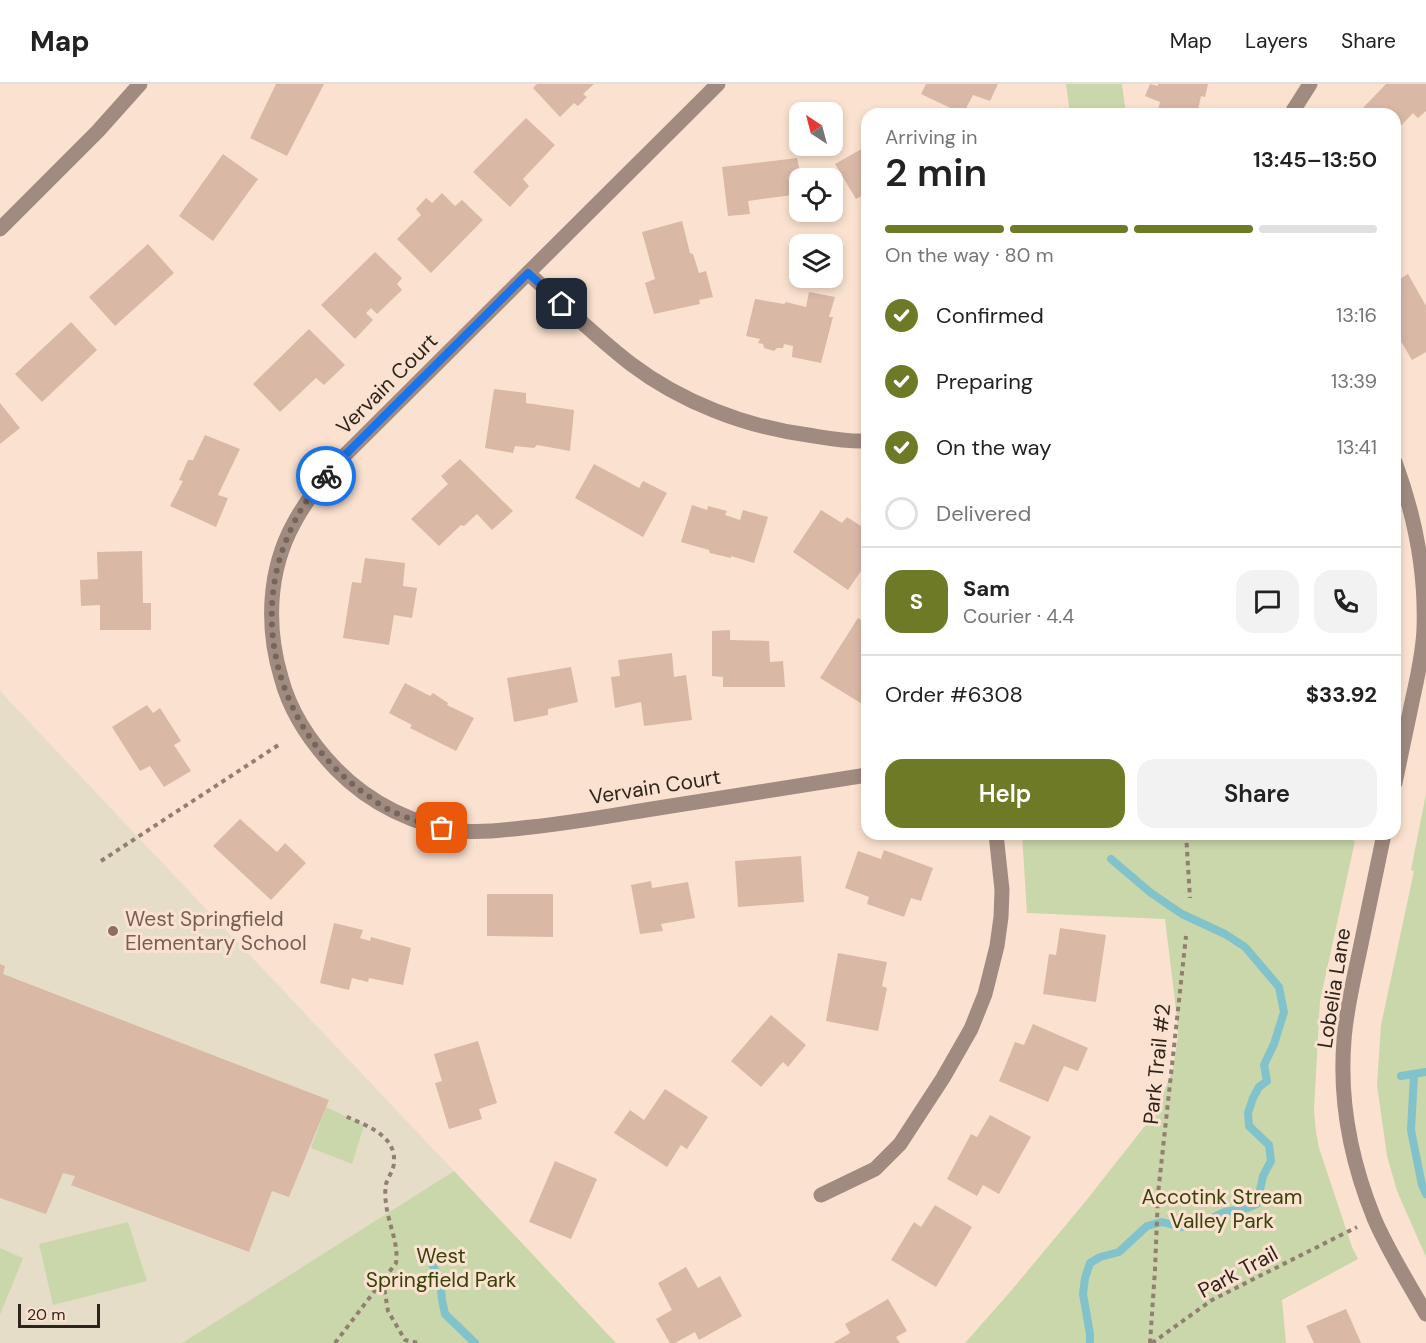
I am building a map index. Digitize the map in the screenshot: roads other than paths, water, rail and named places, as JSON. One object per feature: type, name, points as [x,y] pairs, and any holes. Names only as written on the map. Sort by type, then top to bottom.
[{"type":"street","points":[[0,229],[98,131],[140,84]]},
{"type":"street","name":"Vervain Court","points":[[718,84],[336,464],[317,487],[293,523],[277,568],[272,596],[271,625],[275,658],[283,686],[296,717],[312,742],[347,781],[383,806],[419,822],[442,828],[486,832],[546,826],[861,776]]},
{"type":"street","points":[[1295,108],[1311,84]]},
{"type":"street","points":[[528,273],[596,335],[633,365],[673,391],[722,414],[783,432],[861,441]]},
{"type":"street","points":[[1401,478],[1419,543],[1425,601],[1421,660],[1401,755]]},
{"type":"street","points":[[822,1195],[875,1169],[900,1144],[943,1078],[971,1029],[986,994],[1001,918],[1002,890],[997,840]]},
{"type":"street","name":"Lobelia Lane","points":[[1383,840],[1351,992],[1344,1039],[1345,1111],[1350,1143],[1360,1180],[1374,1218],[1426,1314]]},
{"type":"waterway","points":[[1090,1343],[1083,1294],[1090,1263],[1100,1257],[1119,1252],[1147,1226],[1162,1222],[1181,1227],[1200,1224],[1224,1212],[1257,1204],[1263,1176],[1271,1161],[1269,1145],[1249,1126],[1248,1113],[1259,1087],[1267,1081],[1264,1065],[1274,1044],[1284,1012],[1279,987],[1245,947],[1225,934],[1182,914],[1151,893],[1111,859]]},
{"type":"waterway","points":[[1401,1076],[1426,1072]]},
{"type":"waterway","points":[[1414,1075],[1411,1130],[1422,1185],[1426,1194]]},
{"type":"waterway","points":[[427,1255],[440,1279],[445,1314],[475,1343]]},
{"type":"place","name":"West Springfield Elementary School","points":[[113,931]]},
{"type":"park label","name":"Accotink Stream Valley Park","points":[[1222,1209]]},
{"type":"park label","name":"West Springfield Park","points":[[441,1268]]}]
